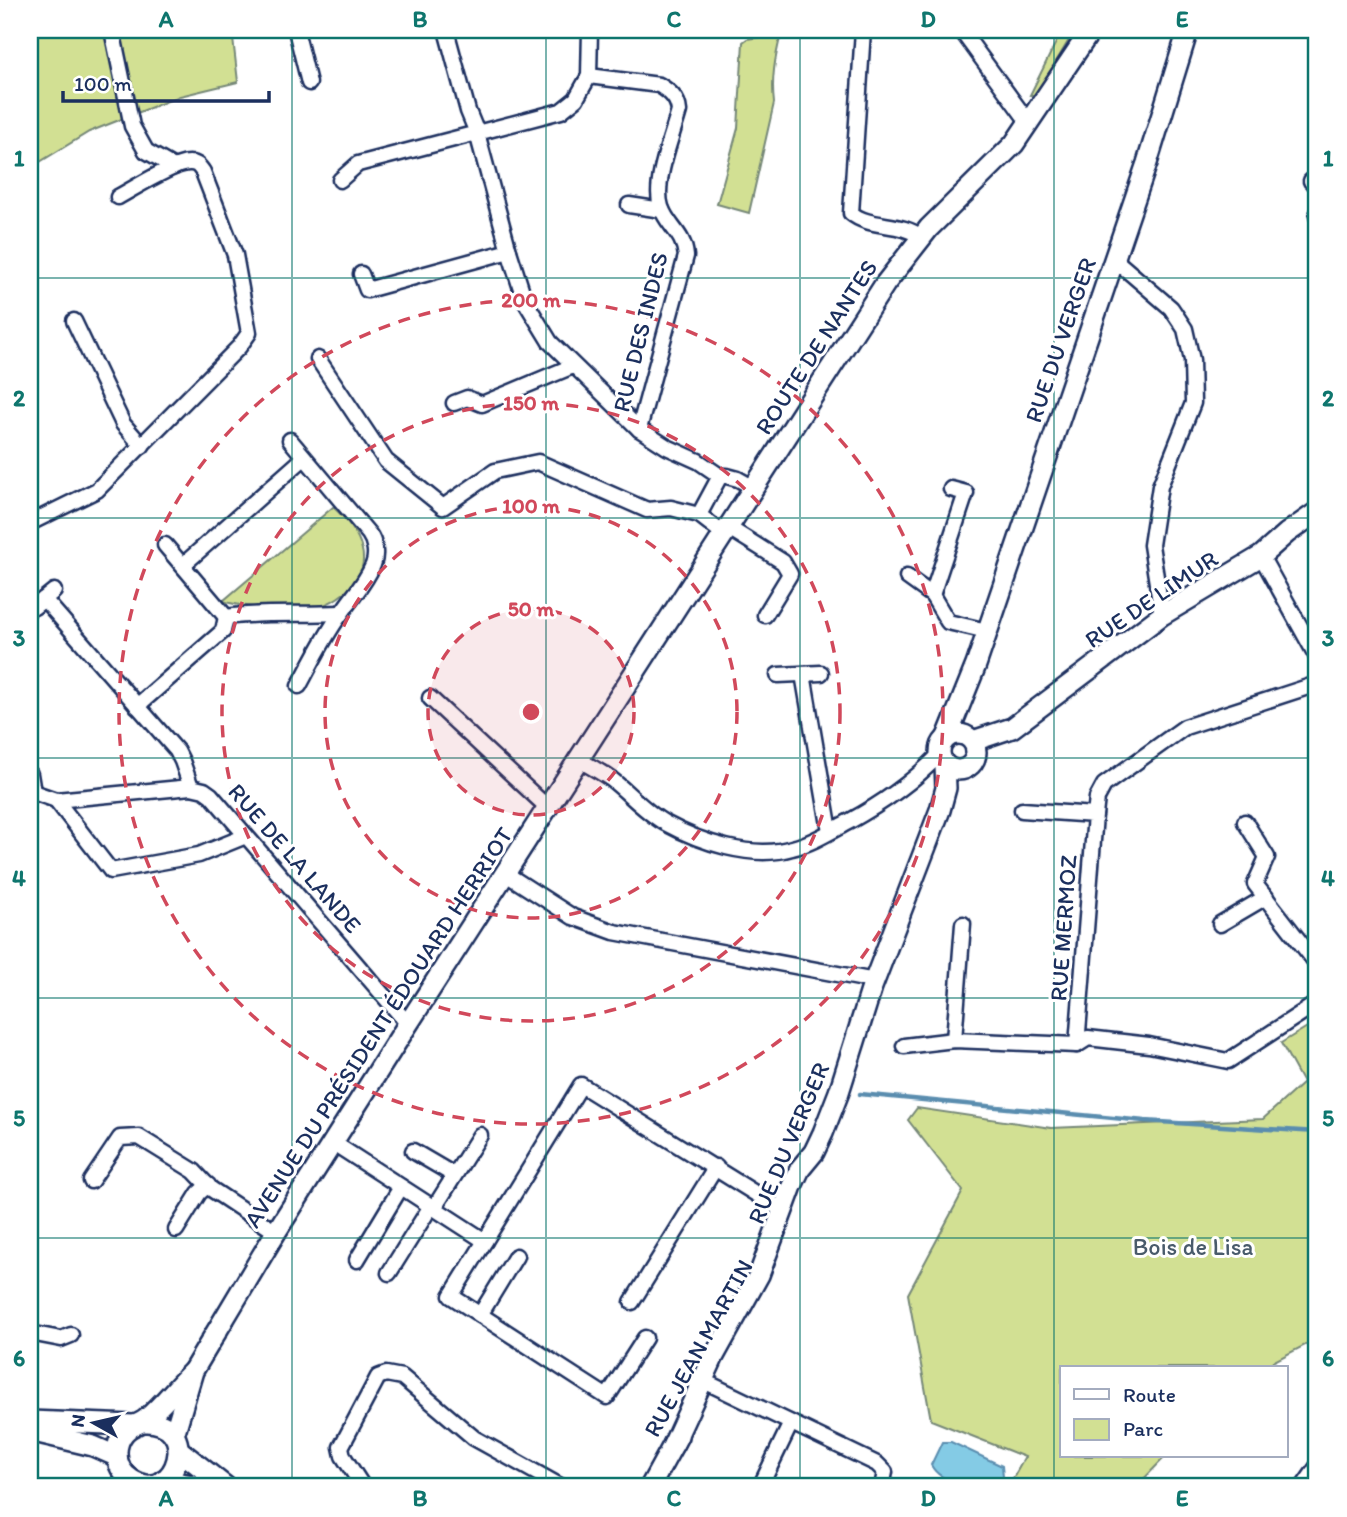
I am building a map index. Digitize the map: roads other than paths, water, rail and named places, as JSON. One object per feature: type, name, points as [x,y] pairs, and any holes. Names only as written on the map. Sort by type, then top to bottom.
[{"type":"main road","name":"ROUTE DE NANTES","points":[[610,713],[885,284],[921,237],[996,162],[1029,123],[1091,30]]},
{"type":"main road","name":"RUE DU VERGER","points":[[673,1446],[713,1357],[759,1275],[782,1210],[800,1169],[814,1152],[839,1092],[874,981],[940,810],[953,747],[976,665],[1147,163],[1188,30]]},
{"type":"main road","name":"RUE DE LIMUR","points":[[970,766],[1000,743],[1012,727],[1162,615],[1261,556],[1317,512]]},
{"type":"main road","name":"AVENUE DU PRÉSIDENT ÉDOUARD HERRIOT","points":[[138,1423],[192,1371],[332,1142],[610,713]]},
{"type":"main road","name":"RUE DE LIMUR","points":[[953,747],[1012,727]]},
{"type":"main road","points":[[953,747],[976,752],[970,766],[955,771],[953,747]]},
{"type":"main road","name":"RUE DU VERGER","points":[[940,810],[970,766]]},
{"type":"main road","name":"RUE JEAN MARTIN","points":[[650,1487],[757,1298],[783,1238],[814,1152]]},
{"type":"main road","name":"AVENUE DU PRÉSIDENT ÉDOUARD HERRIOT","points":[[176,1443],[192,1371]]},
{"type":"main road","points":[[30,1421],[164,1426],[176,1443],[226,1487]]},
{"type":"main road","points":[[119,1472],[120,1438],[138,1423]]},
{"type":"main road","points":[[30,1431],[93,1446],[119,1472],[136,1482],[205,1487]]},
{"type":"main road","points":[[151,1484],[176,1467],[176,1443]]},
{"type":"street","points":[[112,30],[132,126],[146,151],[174,167]]},
{"type":"street","points":[[296,30],[309,83]]},
{"type":"street","points":[[446,30],[509,251],[525,301],[537,324],[573,366],[639,429],[720,476],[727,475],[754,488]]},
{"type":"street","points":[[340,180],[358,164],[561,111],[576,99],[589,76],[590,30]]},
{"type":"street","points":[[863,30],[851,213],[858,219],[912,230],[921,237]]},
{"type":"street","points":[[961,30],[1029,123]]},
{"type":"street","points":[[589,76],[659,85],[668,91],[678,104],[679,111],[658,191],[662,210],[629,205]]},
{"type":"street","points":[[30,523],[97,490],[239,347],[249,333],[235,255],[198,165],[192,162],[174,167],[118,197]]},
{"type":"street","name":"RUE DES INDES","points":[[639,429],[685,256],[685,247],[678,230],[662,210]]},
{"type":"street","points":[[361,274],[367,289],[509,251]]},
{"type":"street","points":[[1114,259],[1171,308],[1185,328],[1192,360],[1193,403],[1160,486],[1151,545],[1162,615]]},
{"type":"street","points":[[74,321],[123,424],[142,446]]},
{"type":"street","points":[[318,359],[386,461],[443,507],[495,471],[538,462],[647,510],[671,508],[699,515],[783,562],[790,574],[765,615]]},
{"type":"street","points":[[454,403],[467,398],[482,404],[573,366]]},
{"type":"street","points":[[290,440],[374,541],[374,563],[358,592],[341,613],[299,686]]},
{"type":"street","points":[[183,565],[303,458]]},
{"type":"street","points":[[699,515],[720,476]]},
{"type":"street","points":[[932,595],[966,494],[951,489]]},
{"type":"street","points":[[165,545],[226,617]]},
{"type":"street","points":[[1261,556],[1317,657]]},
{"type":"street","points":[[907,578],[932,595],[948,622],[987,631]]},
{"type":"street","name":"RUE DE LA LANDE","points":[[44,599],[177,751],[191,787],[211,795],[408,1024]]},
{"type":"street","points":[[226,617],[341,613]]},
{"type":"street","points":[[137,706],[223,631],[226,617]]},
{"type":"street","points":[[778,676],[821,673]]},
{"type":"street","points":[[803,674],[830,831]]},
{"type":"street","name":"RUE MERMOZ","points":[[1077,1045],[1095,815],[1097,798],[1104,785],[1185,727],[1317,684]]},
{"type":"street","points":[[430,698],[548,808]]},
{"type":"street","points":[[579,760],[610,779],[663,822],[704,840],[746,850],[777,851],[805,844],[899,792],[953,747]]},
{"type":"street","points":[[30,775],[31,793],[56,800],[191,787]]},
{"type":"street","points":[[56,800],[111,871],[199,855],[246,835]]},
{"type":"street","points":[[1022,810],[1095,815]]},
{"type":"street","points":[[1245,822],[1267,857],[1255,884],[1317,964]]},
{"type":"street","points":[[506,874],[573,918],[614,932],[874,981]]},
{"type":"street","points":[[1220,924],[1266,897]]},
{"type":"street","points":[[954,1040],[963,924]]},
{"type":"street","points":[[904,1046],[954,1040],[1077,1045],[1088,1038],[1149,1045],[1228,1060],[1317,1003]]},
{"type":"street","points":[[645,1338],[607,1397],[451,1296],[581,1085],[782,1210]]},
{"type":"street","points":[[389,1273],[480,1135]]},
{"type":"street","points":[[91,1181],[120,1138],[139,1138],[194,1171],[208,1185],[276,1232]]},
{"type":"street","points":[[332,1142],[485,1241]]},
{"type":"street","points":[[413,1151],[454,1175]]},
{"type":"street","points":[[632,1302],[716,1167]]},
{"type":"street","points":[[176,1230],[199,1193],[208,1185]]},
{"type":"street","points":[[357,1260],[401,1186]]},
{"type":"street","points":[[480,1314],[516,1256]]},
{"type":"street","points":[[30,1333],[61,1339],[71,1335]]},
{"type":"street","points":[[363,1487],[343,1456],[341,1447],[378,1377],[386,1374],[402,1377],[474,1438],[562,1487]]},
{"type":"street","points":[[710,1384],[877,1464],[885,1472],[882,1487]]},
{"type":"street","points":[[760,1487],[791,1423]]},
{"type":"street","points":[[1303,1487],[1317,1467]]},
{"type":"water","points":[[942,1442],[951,1442],[1002,1466],[1003,1477],[998,1487],[961,1484],[936,1472],[931,1465]]},
{"type":"waterway","points":[[860,1094],[1145,1121],[1317,1132]]},
{"type":"park label","name":"Bois de Lisa","points":[[1193,1246]]}]
